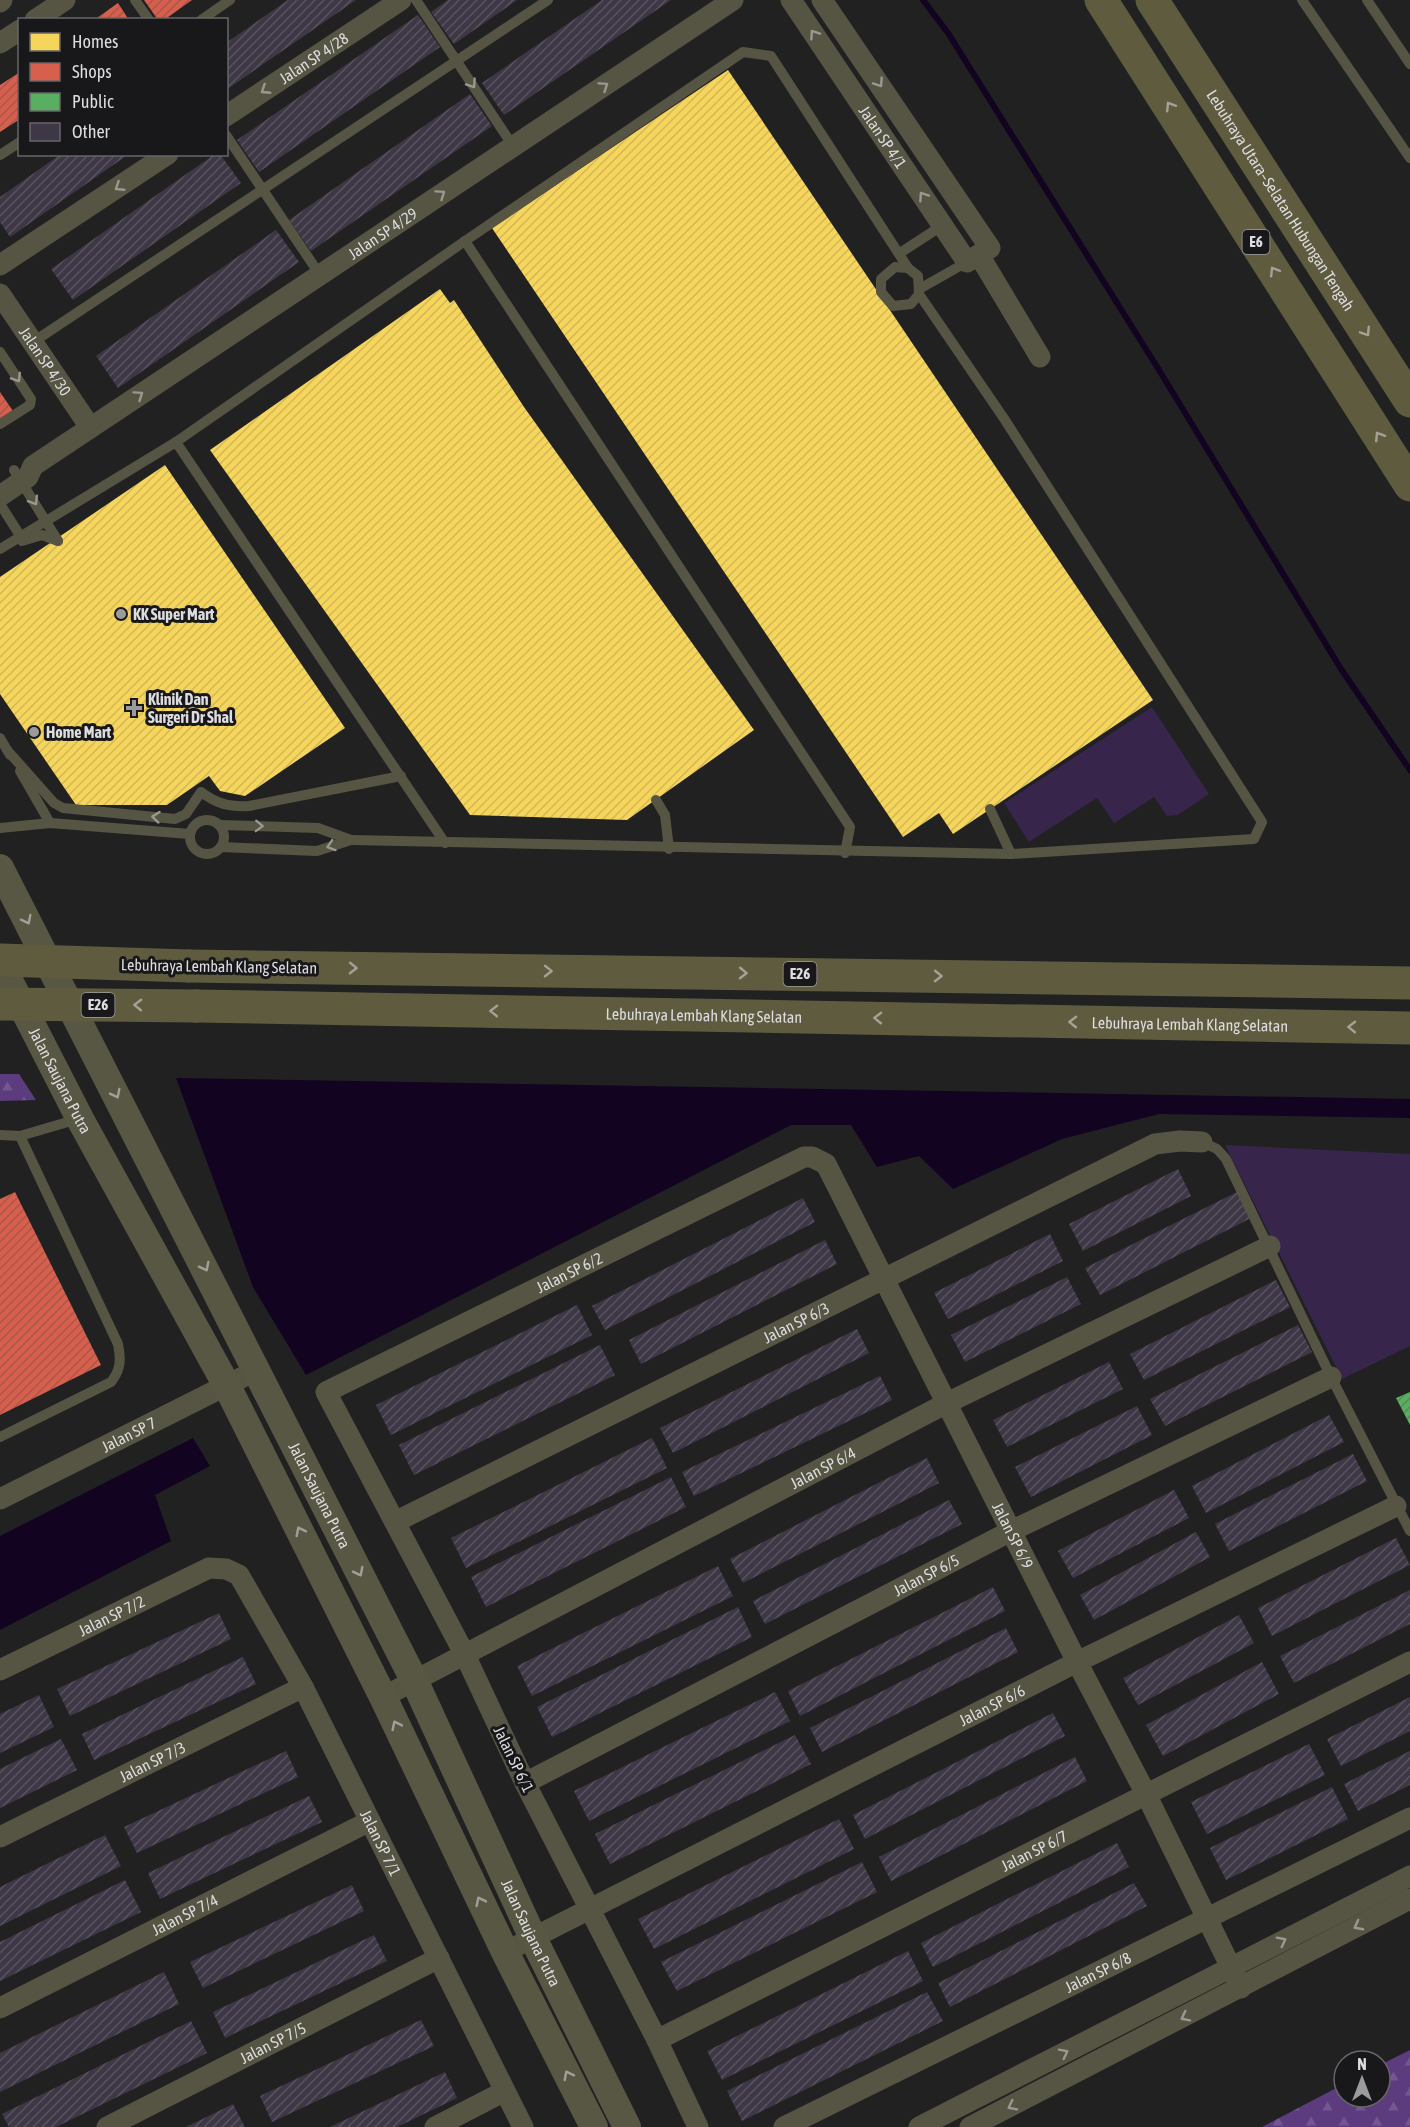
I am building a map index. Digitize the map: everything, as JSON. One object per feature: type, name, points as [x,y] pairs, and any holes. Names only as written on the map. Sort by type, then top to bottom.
[{"type":"highway","name":"E6","points":[[1101,0],[1410,485]]},
{"type":"highway","name":"Lebuhraya Utara–Selatan Hubungan Tengah","points":[[1152,0],[1410,401]]},
{"type":"highway","name":"Lebuhraya Lembah Klang Selatan","points":[[0,962],[1410,983]]},
{"type":"highway","name":"Lebuhraya Lembah Klang Selatan","points":[[0,1004],[1410,1028]]},
{"type":"main road","name":"Jalan Saujana Putra","points":[[0,868],[415,1682],[533,1938],[627,2127]]},
{"type":"main road","name":"Jalan Saujana Putra","points":[[0,962],[80,1119],[227,1386],[383,1697],[505,1952],[594,2127]]},
{"type":"street","points":[[38,18],[65,0]]},
{"type":"street","name":"Jalan SP 4/28","points":[[228,115],[401,0]]},
{"type":"street","name":"Jalan SP 4/29","points":[[0,496],[17,474],[90,428],[732,0]]},
{"type":"street","name":"Jalan SP 4/1","points":[[791,0],[943,225],[973,258],[1040,357]]},
{"type":"street","name":"Jalan SP 4/1","points":[[822,0],[990,248],[973,258]]},
{"type":"street","points":[[0,43],[18,31]]},
{"type":"street","points":[[0,265],[165,156]]},
{"type":"street","name":"Jalan SP 4/30","points":[[0,294],[90,428]]},
{"type":"street","name":"Jalan SP 6/3","points":[[395,1522],[1155,1144],[1180,1141],[1202,1142]]},
{"type":"street","name":"Jalan SP 6/9","points":[[812,1157],[826,1164],[1147,1796],[1241,1988]]},
{"type":"street","name":"Jalan SP 6/2","points":[[326,1392],[796,1159],[812,1157]]},
{"type":"street","name":"Jalan SP 6/4","points":[[383,1697],[946,1403],[1270,1246]]},
{"type":"street","name":"Jalan SP 7","points":[[0,1499],[257,1370]]},
{"type":"street","name":"Jalan SP 6/5","points":[[525,1783],[1011,1531],[1331,1377]]},
{"type":"street","name":"Jalan SP 6/1","points":[[326,1392],[465,1655],[525,1783],[657,2040],[698,2127]]},
{"type":"street","name":"Jalan SP 6/6","points":[[505,1952],[1077,1662],[1396,1506]]},
{"type":"street","name":"Jalan SP 7/2","points":[[0,1670],[210,1568],[226,1569]]},
{"type":"street","name":"Jalan SP 7/1","points":[[226,1569],[239,1575],[303,1687],[523,2127]]},
{"type":"street","name":"Jalan SP 6/7","points":[[657,2040],[1410,1662]]},
{"type":"street","name":"Jalan SP 7/3","points":[[0,1837],[303,1687]]},
{"type":"street","name":"Jalan SP 6/8","points":[[784,2127],[1410,1818]]},
{"type":"street","name":"Jalan SP 7/4","points":[[0,2007],[370,1821]]},
{"type":"street","points":[[919,2127],[1410,1876]]},
{"type":"street","points":[[970,2127],[1410,1899]]},
{"type":"street","name":"Jalan SP 7/5","points":[[107,2127],[439,1958]]},
{"type":"street","points":[[435,2127],[505,2091]]},
{"type":"lane","points":[[135,0],[147,18]]},
{"type":"lane","points":[[204,18],[230,0]]},
{"type":"lane","points":[[416,0],[513,146]]},
{"type":"lane","points":[[33,342],[548,0]]},
{"type":"lane","points":[[1302,0],[1410,158]]},
{"type":"lane","points":[[1367,0],[1410,64]]},
{"type":"lane","points":[[4,547],[176,442],[465,241],[743,52],[771,56],[908,268],[918,276],[920,291],[1262,822],[1254,839],[1011,854],[845,853],[351,840],[318,828],[219,825],[210,820],[200,821],[190,834],[191,845],[200,853],[212,854],[221,847],[224,836],[219,825]]},
{"type":"lane","points":[[228,138],[320,274]]},
{"type":"lane","points":[[0,155],[18,143]]},
{"type":"lane","points":[[900,253],[943,225]]},
{"type":"lane","points":[[465,241],[850,827],[845,853]]},
{"type":"lane","points":[[908,268],[895,267],[885,274],[880,292],[887,302],[899,307],[911,304],[920,291],[973,258]]},
{"type":"lane","points":[[0,352],[31,399],[30,405],[0,424]]},
{"type":"lane","points":[[176,442],[445,843]]},
{"type":"lane","points":[[4,547],[42,535],[49,535],[58,542],[17,474]]},
{"type":"lane","points":[[0,504],[21,537]]},
{"type":"lane","points":[[0,738],[50,823]]},
{"type":"lane","points":[[7,750],[54,803],[63,808],[175,819],[186,814],[201,792],[212,801],[230,807],[249,806],[401,776]]},
{"type":"lane","points":[[656,800],[665,815],[669,849]]},
{"type":"lane","points":[[990,809],[1011,854]]},
{"type":"lane","points":[[0,828],[50,823],[190,834]]},
{"type":"lane","points":[[221,847],[316,851],[351,840]]},
{"type":"lane","points":[[0,1136],[20,1136],[80,1119]]},
{"type":"lane","points":[[0,1437],[111,1382],[117,1374],[121,1357],[118,1344],[20,1136]]},
{"type":"lane","points":[[1202,1142],[1217,1149],[1226,1159],[1270,1246],[1331,1377],[1410,1531]]},
{"type":"shaded area","points":[[1152,707],[1209,794],[1178,815],[1167,816],[1154,797],[1114,823],[1097,798],[1029,842],[1004,803]]},
{"type":"shaded area","points":[[176,1078],[1410,1099],[1410,1118],[1159,1114],[1062,1139],[953,1189],[919,1156],[877,1167],[851,1125],[791,1125],[306,1375],[253,1287]]},
{"type":"shaded area","points":[[1225,1145],[1410,1154],[1410,1346],[1342,1379]]},
{"type":"shaded area","points":[[193,1438],[210,1466],[155,1495],[171,1541],[0,1630],[0,1536]]},
{"type":"green space","points":[[0,1074],[19,1074],[36,1100],[0,1101]]},
{"type":"green space","points":[[1410,2050],[1410,2127],[1262,2127],[1332,2090],[1332,2109],[1392,2109],[1392,2059]]},
{"type":"building: Homes","points":[[728,70],[1153,700],[953,834],[939,813],[903,837],[492,228]]},
{"type":"building: Homes","points":[[440,289],[450,303],[454,300],[524,407],[754,730],[627,820],[470,815],[210,450]]},
{"type":"building: Homes","points":[[165,465],[345,728],[245,796],[220,791],[209,776],[167,805],[76,805],[0,694],[0,577]]},
{"type":"building: Shops","points":[[144,0],[192,0],[167,18],[157,18]]},
{"type":"building: Shops","points":[[118,3],[128,18],[97,18]]},
{"type":"building: Shops","points":[[18,73],[18,120],[0,132],[0,85]]},
{"type":"building: Shops","points":[[0,392],[13,411],[0,420]]},
{"type":"building: Shops","points":[[15,1192],[101,1365],[0,1415],[0,1199]]},
{"type":"building: Public","points":[[1410,1392],[1410,1425],[1396,1398]]},
{"type":"building: Other","points":[[288,0],[356,0],[228,89],[228,42]]},
{"type":"building: Other","points":[[448,0],[517,0],[454,44],[431,12]]},
{"type":"building: Other","points":[[602,0],[671,0],[504,115],[482,83]]},
{"type":"building: Other","points":[[418,15],[440,47],[259,172],[237,140]]},
{"type":"building: Other","points":[[470,94],[492,126],[311,251],[289,220]]},
{"type":"building: Other","points":[[58,156],[126,156],[10,237],[0,222],[0,197]]},
{"type":"building: Other","points":[[212,156],[221,156],[241,183],[73,300],[51,269]]},
{"type":"building: Other","points":[[276,230],[299,262],[118,388],[96,356]]},
{"type":"building: Other","points":[[1178,1169],[1191,1196],[1083,1251],[1069,1224]]},
{"type":"building: Other","points":[[1239,1191],[1253,1217],[1100,1295],[1085,1268]]},
{"type":"building: Other","points":[[803,1198],[815,1222],[605,1330],[592,1306]]},
{"type":"building: Other","points":[[1050,1234],[1063,1261],[948,1319],[934,1293]]},
{"type":"building: Other","points":[[825,1240],[837,1264],[641,1364],[629,1340]]},
{"type":"building: Other","points":[[1067,1277],[1081,1304],[965,1362],[951,1335]]},
{"type":"building: Other","points":[[1276,1280],[1290,1307],[1144,1380],[1130,1354]]},
{"type":"building: Other","points":[[577,1305],[592,1335],[391,1435],[376,1405]]},
{"type":"building: Other","points":[[1298,1325],[1312,1352],[1165,1426],[1150,1399]]},
{"type":"building: Other","points":[[857,1329],[869,1353],[673,1453],[660,1428]]},
{"type":"building: Other","points":[[600,1345],[615,1375],[414,1475],[399,1445]]},
{"type":"building: Other","points":[[1109,1362],[1123,1389],[1007,1447],[993,1420]]},
{"type":"building: Other","points":[[880,1376],[892,1400],[694,1496],[682,1472]]},
{"type":"building: Other","points":[[1137,1406],[1152,1435],[1031,1497],[1015,1467]]},
{"type":"building: Other","points":[[1329,1415],[1344,1442],[1206,1513],[1192,1486]]},
{"type":"building: Other","points":[[652,1438],[667,1468],[466,1568],[451,1538]]},
{"type":"building: Other","points":[[1353,1454],[1367,1481],[1229,1551],[1215,1524]]},
{"type":"building: Other","points":[[927,1458],[939,1483],[743,1583],[730,1559]]},
{"type":"building: Other","points":[[671,1477],[686,1507],[486,1607],[471,1577]]},
{"type":"building: Other","points":[[1174,1490],[1189,1518],[1073,1578],[1058,1551]]},
{"type":"building: Other","points":[[949,1500],[962,1524],[765,1624],[753,1601]]},
{"type":"building: Other","points":[[1196,1532],[1210,1557],[1094,1620],[1080,1595]]},
{"type":"building: Other","points":[[1396,1538],[1410,1565],[1272,1636],[1258,1608]]},
{"type":"building: Other","points":[[718,1566],[733,1596],[532,1696],[517,1666]]},
{"type":"building: Other","points":[[993,1587],[1005,1611],[800,1716],[788,1691]]},
{"type":"building: Other","points":[[1410,1590],[1410,1624],[1294,1683],[1280,1656]]},
{"type":"building: Other","points":[[738,1607],[752,1637],[552,1737],[537,1707]]},
{"type":"building: Other","points":[[219,1613],[231,1639],[70,1716],[57,1689]]},
{"type":"building: Other","points":[[1239,1615],[1254,1643],[1138,1705],[1123,1678]]},
{"type":"building: Other","points":[[1006,1628],[1018,1652],[822,1752],[810,1728]]},
{"type":"building: Other","points":[[243,1657],[256,1684],[94,1760],[82,1734]]},
{"type":"building: Other","points":[[1262,1662],[1279,1694],[1163,1756],[1146,1725]]},
{"type":"building: Other","points":[[775,1692],[790,1721],[589,1821],[574,1791]]},
{"type":"building: Other","points":[[39,1695],[54,1727],[0,1753],[0,1714]]},
{"type":"building: Other","points":[[1410,1697],[1410,1731],[1341,1766],[1327,1739]]},
{"type":"building: Other","points":[[1053,1713],[1065,1736],[865,1839],[853,1815]]},
{"type":"building: Other","points":[[795,1735],[811,1764],[610,1864],[595,1834]]},
{"type":"building: Other","points":[[61,1739],[77,1770],[0,1808],[0,1769]]},
{"type":"building: Other","points":[[1309,1744],[1325,1775],[1207,1834],[1191,1802]]},
{"type":"building: Other","points":[[286,1751],[298,1777],[137,1853],[124,1827]]},
{"type":"building: Other","points":[[1410,1751],[1410,1785],[1358,1811],[1344,1784]]},
{"type":"building: Other","points":[[1075,1757],[1087,1781],[891,1881],[879,1857]]},
{"type":"building: Other","points":[[1332,1787],[1348,1819],[1226,1880],[1210,1848]]},
{"type":"building: Other","points":[[309,1796],[322,1822],[160,1899],[148,1873]]},
{"type":"building: Other","points":[[839,1819],[854,1849],[654,1949],[638,1919]]},
{"type":"building: Other","points":[[105,1835],[121,1866],[0,1926],[0,1887]]},
{"type":"building: Other","points":[[1117,1843],[1129,1867],[933,1967],[921,1943]]},
{"type":"building: Other","points":[[862,1862],[877,1892],[677,1991],[661,1962]]},
{"type":"building: Other","points":[[125,1880],[141,1912],[0,1981],[0,1942]]},
{"type":"building: Other","points":[[1134,1883],[1147,1906],[950,2007],[938,1983]]},
{"type":"building: Other","points":[[352,1885],[364,1911],[203,1988],[190,1962]]},
{"type":"building: Other","points":[[374,1935],[387,1961],[225,2038],[213,2012]]},
{"type":"building: Other","points":[[908,1951],[923,1981],[722,2080],[707,2051]]},
{"type":"building: Other","points":[[164,1972],[179,2004],[0,2092],[0,2053]]},
{"type":"building: Other","points":[[927,1992],[943,2021],[742,2121],[727,2091]]},
{"type":"building: Other","points":[[421,2020],[434,2046],[272,2122],[260,2096]]},
{"type":"building: Other","points":[[191,2021],[207,2053],[56,2127],[9,2127],[2,2114]]},
{"type":"building: Other","points":[[445,2072],[457,2098],[397,2127],[330,2127]]},
{"type":"building: Other","points":[[233,2104],[245,2127],[186,2127]]},
{"type":"waterway","points":[[923,0],[948,33],[1159,370],[1341,669],[1410,770]]},
{"type":"place","name":"KK Super Mart","points":[[121,614]]},
{"type":"place","name":"Klinik Dan Surgeri Dr Shal","points":[[134,708]]},
{"type":"place","name":"Home Mart","points":[[34,732]]}]
